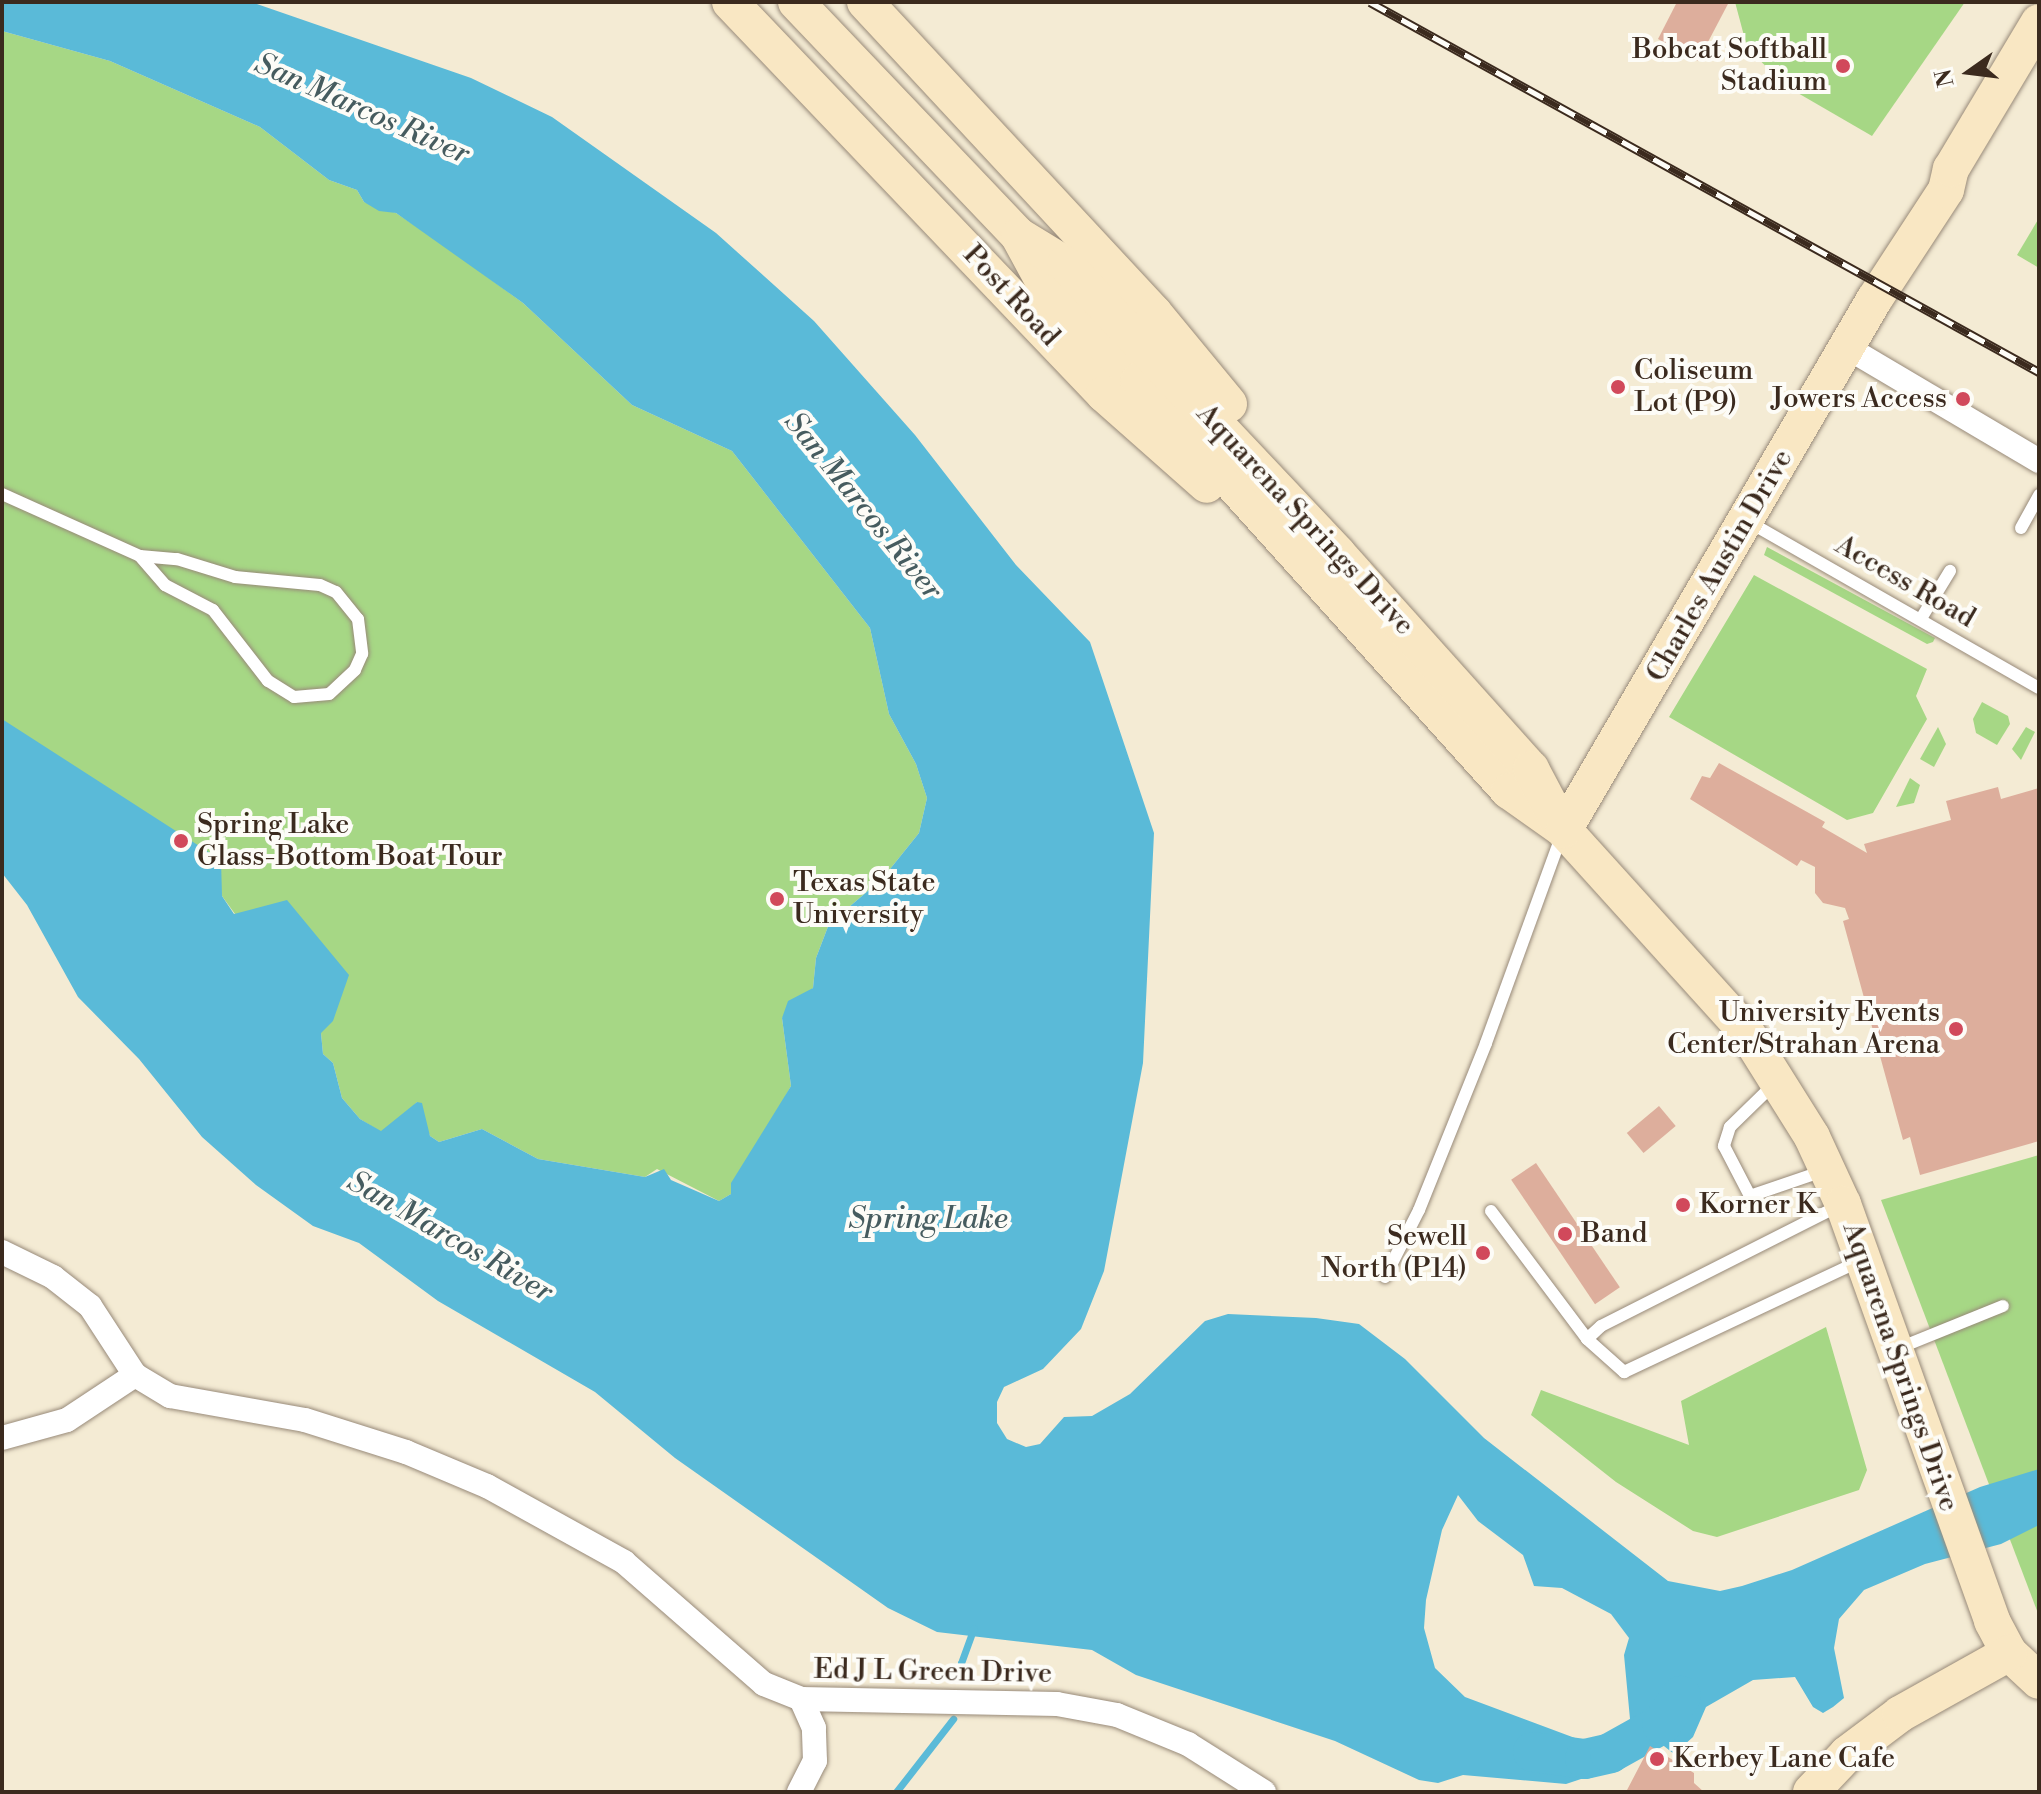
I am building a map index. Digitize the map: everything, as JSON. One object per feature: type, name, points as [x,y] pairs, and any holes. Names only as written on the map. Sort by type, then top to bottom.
[{"type":"street","name":"Post Road","points":[[730,2],[1104,394],[1323,563]]},
{"type":"street","name":"Aquarena Springs Drive","points":[[796,2],[1018,235],[1048,290],[1323,563],[1509,791],[1564,830],[1729,1012],[1779,1079],[1843,1204],[1979,1592],[2009,1653]]},
{"type":"street","points":[[865,2],[1154,313],[1291,480],[1323,563]]},
{"type":"street","name":"Charles Austin Drive","points":[[1564,830],[1848,348],[1874,300],[1875,281],[1932,182],[1951,169],[2039,22]]},
{"type":"street","points":[[1848,348],[2039,461]]},
{"type":"street","name":"Ed J L Green Drive","points":[[2,1252],[53,1277],[90,1306],[135,1375],[170,1396],[305,1420],[406,1452],[487,1486],[624,1562],[737,1664],[764,1684],[801,1699],[1057,1704],[1117,1715],[1188,1744],[1264,1792]]},
{"type":"street","points":[[2,1438],[67,1420],[135,1375]]},
{"type":"street","points":[[1811,1792],[1847,1754],[1900,1714],[2009,1653],[2039,1681]]},
{"type":"street","points":[[799,1792],[815,1761],[814,1728],[801,1699]]},
{"type":"lane","points":[[2,494],[140,556],[177,559],[235,577],[320,585],[336,592],[349,603],[363,636],[355,670],[329,694],[294,697],[268,681],[213,610],[165,585],[140,556]]},
{"type":"lane","points":[[2021,528],[2039,495]]},
{"type":"lane","name":"Access Road","points":[[1746,520],[1922,617],[2039,688]]},
{"type":"lane","points":[[1922,617],[1950,571]]},
{"type":"lane","points":[[1385,1277],[1419,1210],[1486,1043],[1564,830]]},
{"type":"lane","points":[[1779,1079],[1730,1127],[1724,1146],[1750,1196],[1827,1169]]},
{"type":"lane","points":[[1587,1339],[1601,1326],[1843,1204]]},
{"type":"lane","points":[[1491,1211],[1587,1339],[1614,1367],[1633,1371],[1863,1259]]},
{"type":"lane","points":[[1896,1349],[2003,1306]]},
{"type":"green space","name":"Bobcat Softball Stadium","points":[[1735,2],[1965,2],[1872,136],[1784,85],[1747,47]]},
{"type":"green space","points":[[2,31],[110,61],[260,127],[329,180],[357,190],[364,202],[396,213],[438,241],[523,303],[632,405],[732,451],[870,628],[889,714],[916,764],[927,798],[919,833],[882,879],[829,924],[816,958],[813,988],[782,1018],[791,1086],[731,1194],[719,1201],[657,1169],[645,1177],[538,1159],[482,1129],[439,1142],[430,1136],[417,1102],[392,1128],[381,1132],[360,1119],[342,1098],[333,1063],[323,1054],[321,1033],[222,896],[2,755]]},
{"type":"green space","points":[[2039,218],[2039,268],[2017,255]]},
{"type":"green space","points":[[1767,547],[1935,638],[1933,642],[1927,644],[1764,555]]},
{"type":"green space","points":[[1754,575],[1927,669],[1916,696],[1927,719],[1873,813],[1847,820],[1669,717]]},
{"type":"green space","points":[[1982,702],[2008,716],[2010,724],[1997,745],[1976,733],[1973,719]]},
{"type":"green space","points":[[1938,727],[1946,744],[1934,767],[1920,759]]},
{"type":"green space","points":[[2026,727],[2035,732],[2021,760],[2012,749]]},
{"type":"green space","points":[[1910,778],[1920,785],[1914,803],[1896,807]]},
{"type":"green space","points":[[2039,1155],[2039,1616],[1881,1200]]},
{"type":"green space","points":[[1826,1327],[1867,1470],[1859,1490],[1717,1537],[1693,1531],[1616,1482],[1531,1415],[1541,1390],[1689,1445],[1681,1401]]},
{"type":"water","name":"Spring Lake","points":[[2,2],[251,2],[471,78],[552,117],[716,233],[814,321],[915,435],[1016,565],[1090,642],[1154,833],[1143,1063],[1104,1271],[1081,1329],[1043,1369],[1004,1387],[997,1402],[997,1423],[1007,1439],[1026,1447],[1040,1444],[1064,1417],[1092,1416],[1130,1394],[1205,1321],[1228,1314],[1316,1318],[1359,1324],[1405,1359],[1484,1438],[1668,1581],[1720,1591],[1742,1586],[1792,1570],[1980,1487],[2039,1469],[2039,1525],[2001,1544],[1925,1564],[1864,1590],[1839,1619],[1834,1648],[1844,1698],[1833,1707],[1823,1713],[1813,1707],[1795,1677],[1753,1680],[1706,1707],[1693,1737],[1674,1754],[1630,1719],[1624,1655],[1629,1638],[1611,1614],[1562,1588],[1534,1586],[1523,1555],[1478,1521],[1458,1495],[1442,1530],[1426,1600],[1424,1628],[1435,1668],[1465,1697],[1583,1741],[1587,1777],[1566,1784],[1463,1775],[1438,1783],[1419,1780],[1335,1741],[1136,1675],[1092,1650],[937,1632],[888,1608],[675,1458],[595,1392],[438,1301],[359,1243],[313,1226],[256,1185],[202,1137],[139,1059],[78,997],[27,905],[2,873],[2,719],[221,860],[222,896],[234,914],[287,900],[349,975],[333,1021],[321,1033],[323,1054],[333,1063],[342,1098],[360,1119],[381,1131],[417,1102],[422,1103],[430,1136],[439,1142],[482,1129],[538,1159],[645,1177],[664,1169],[671,1180],[719,1201],[731,1194],[731,1183],[791,1086],[782,1018],[788,1001],[813,988],[816,958],[829,924],[882,879],[919,833],[927,798],[916,764],[889,714],[870,628],[732,451],[632,405],[523,303],[396,213],[379,211],[364,202],[357,190],[329,180],[260,127],[110,61],[2,31]]},
{"type":"building","points":[[1677,2],[1729,2],[1698,61],[1658,39]]},
{"type":"building","name":"University Events Center/Strahan Arena","points":[[1719,763],[1825,822],[1822,827],[1867,853],[1864,844],[1951,820],[1946,801],[1998,787],[2001,799],[2039,788],[2039,1141],[1920,1175],[1910,1137],[1903,1140],[1843,921],[1849,919],[1845,908],[1823,903],[1815,893],[1815,867],[1801,860],[1797,866],[1690,799],[1702,776],[1710,778]]},
{"type":"building","points":[[1659,1106],[1676,1126],[1644,1153],[1627,1133]]},
{"type":"building","name":"Band","points":[[1536,1163],[1620,1287],[1595,1304],[1511,1180]]},
{"type":"building","name":"Kerbey Lane Cafe","points":[[1650,1746],[1694,1773],[1694,1783],[1704,1792],[1626,1792]]},
{"type":"waterway","points":[[963,1676],[961,1663],[974,1628]]},
{"type":"waterway","name":"San Marcos River","points":[[1533,1752],[1585,1759],[1610,1753],[1662,1724],[1681,1696]]},
{"type":"waterway","points":[[896,1792],[953,1719]]},
{"type":"railway","points":[[1370,2],[2039,372]]},
{"type":"place","name":"Bobcat Softball Stadium","points":[[1843,66]]},
{"type":"place","name":"Coliseum Lot (P9)","points":[[1618,387]]},
{"type":"place","name":"Jowers Access","points":[[1963,399]]},
{"type":"place","name":"Spring Lake Glass-Bottom Boat Tour","points":[[181,841]]},
{"type":"place","name":"Texas State University","points":[[777,899]]},
{"type":"place","name":"University Events Center/Strahan Arena","points":[[1956,1029]]},
{"type":"place","name":"Korner K","points":[[1683,1205]]},
{"type":"place","name":"Band","points":[[1565,1234]]},
{"type":"place","name":"Sewell North (P14)","points":[[1483,1253]]},
{"type":"place","name":"Kerbey Lane Cafe","points":[[1657,1759]]}]
